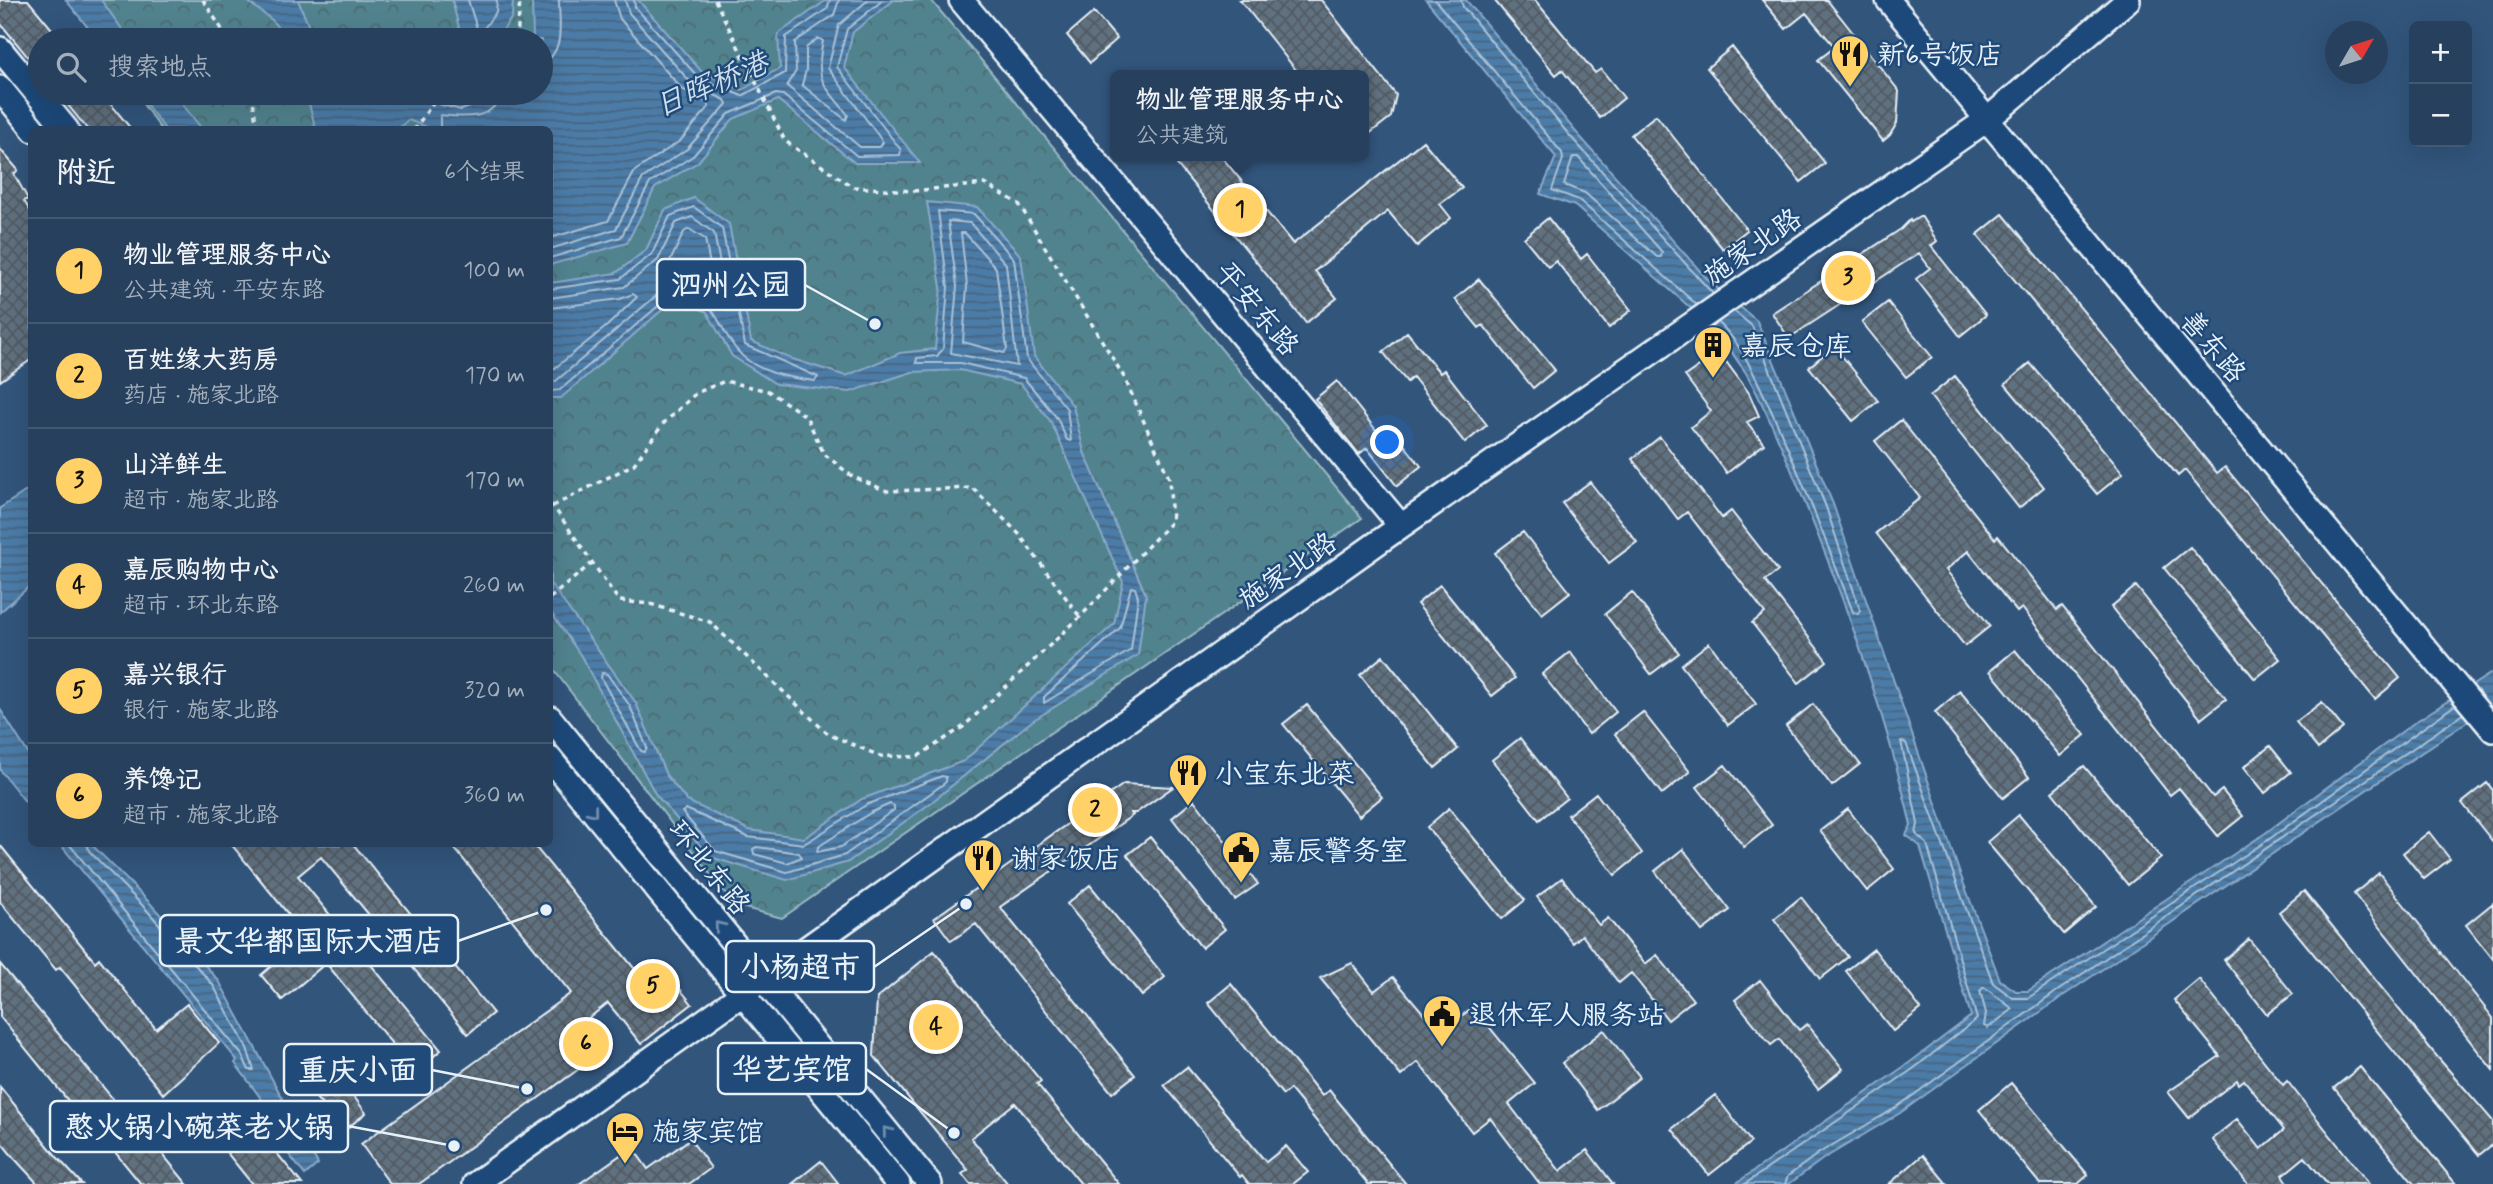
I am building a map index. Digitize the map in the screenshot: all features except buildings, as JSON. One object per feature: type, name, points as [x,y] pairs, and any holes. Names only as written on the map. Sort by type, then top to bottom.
[{"type":"street","name":"平安东路","points":[[961,0],[1401,526]]},
{"type":"street","name":"善东路","points":[[1888,0],[2493,730]]},
{"type":"street","name":"施家北路","points":[[475,1184],[1401,526],[1988,119],[2128,0]]},
{"type":"street","points":[[0,49],[28,83]]},
{"type":"street","points":[[0,88],[31,126]]},
{"type":"street","points":[[46,105],[63,126]]},
{"type":"street","name":"环北东路","points":[[553,722],[930,1184]]},
{"type":"street","name":"环北东路","points":[[553,763],[898,1184]]},
{"type":"path","points":[[203,0],[221,28]]},
{"type":"path","points":[[518,28],[520,0]]},
{"type":"path","points":[[553,508],[619,601],[650,604],[710,622],[828,734],[880,755],[916,757],[962,727],[1080,617],[1172,521],[1169,478],[1124,377],[1019,204],[985,184],[913,191],[853,187],[785,141],[715,0]]},
{"type":"path","points":[[254,105],[256,126]]},
{"type":"path","points":[[417,126],[432,105]]},
{"type":"path","points":[[553,504],[634,464],[663,424],[696,393],[725,381],[768,391],[806,416],[824,454],[853,477],[887,491],[973,488],[1019,534],[1080,617]]},
{"type":"path","points":[[553,596],[593,563]]},
{"type":"green space","points":[[68,0],[931,0],[1362,518],[782,918],[734,905],[553,669],[553,126],[159,126],[144,105],[553,105],[553,28],[88,28]]},
{"type":"water","points":[[66,0],[101,0],[121,28],[88,28]]},
{"type":"water","points":[[246,0],[298,0],[309,28],[278,28]]},
{"type":"water","points":[[452,0],[513,0],[512,17],[504,28],[459,28]]},
{"type":"water","name":"日晖桥港","points":[[532,0],[638,0],[702,72],[742,90],[780,68],[778,34],[827,0],[894,0],[853,32],[844,67],[920,163],[855,163],[778,100],[733,119],[698,162],[655,188],[627,243],[553,264],[553,126],[424,126],[408,120],[401,126],[315,126],[309,105],[553,105],[553,28],[533,28]]},
{"type":"water","points":[[1426,0],[1466,0],[1575,131],[1709,281],[1757,321],[1833,504],[1959,871],[2000,980],[2016,991],[2028,991],[2264,834],[2415,722],[2493,672],[2493,704],[2060,998],[1900,1113],[1823,1159],[1789,1184],[1735,1184],[1909,1063],[1971,1016],[1920,846],[1906,835],[1911,825],[1900,779],[1843,600],[1809,512],[1752,384],[1728,341],[1575,206],[1540,194],[1556,157]]},
{"type":"water","points":[[147,105],[183,105],[200,126],[163,126]]},
{"type":"water","points":[[694,198],[729,224],[751,341],[789,358],[846,376],[900,353],[935,349],[941,287],[927,202],[977,207],[1021,256],[1034,356],[1073,406],[1084,452],[1146,595],[1138,655],[1032,721],[928,805],[848,862],[787,880],[710,857],[656,795],[581,656],[553,615],[553,587],[636,703],[666,775],[687,801],[749,830],[804,838],[862,799],[964,761],[1114,624],[1123,582],[1051,422],[1021,384],[960,370],[912,372],[850,392],[776,384],[732,356],[707,312],[677,297],[561,398],[553,398],[553,283],[616,273],[646,250],[665,210]]},
{"type":"water","points":[[28,490],[28,588],[0,612],[0,508]]},
{"type":"water","points":[[0,709],[28,753],[28,805],[0,770]]},
{"type":"water","points":[[62,847],[94,847],[149,902],[219,981],[318,1164],[305,1175],[259,1116],[268,1108],[235,1063],[237,1060]]},
{"type":"place","name":"新6号饭店","points":[[1850,88]]},
{"type":"place","name":"物业管理服务中心","points":[[1240,210]]},
{"type":"place","name":"山洋鲜生","points":[[1848,278]]},
{"type":"place","name":"泗州公园","points":[[875,324]]},
{"type":"place","name":"嘉辰仓库","points":[[1713,379]]},
{"type":"place","name":"小宝东北菜","points":[[1188,807]]},
{"type":"place","name":"百姓缘大药房","points":[[1095,810]]},
{"type":"place","name":"嘉辰警务室","points":[[1241,884]]},
{"type":"place","name":"谢家饭店","points":[[983,892]]},
{"type":"place","name":"小杨超市","points":[[966,904]]},
{"type":"place","name":"景文华都国际大酒店","points":[[546,910]]},
{"type":"place","name":"嘉兴银行","points":[[653,986]]},
{"type":"place","name":"嘉辰购物中心","points":[[936,1027]]},
{"type":"place","name":"养馋记","points":[[586,1044]]},
{"type":"place","name":"退休军人服务站","points":[[1442,1048]]},
{"type":"place","name":"重庆小面","points":[[527,1089]]},
{"type":"place","name":"华艺宾馆","points":[[954,1133]]},
{"type":"place","name":"憨火锅小碗菜老火锅","points":[[454,1146]]},
{"type":"place","name":"施家宾馆","points":[[625,1165]]}]
